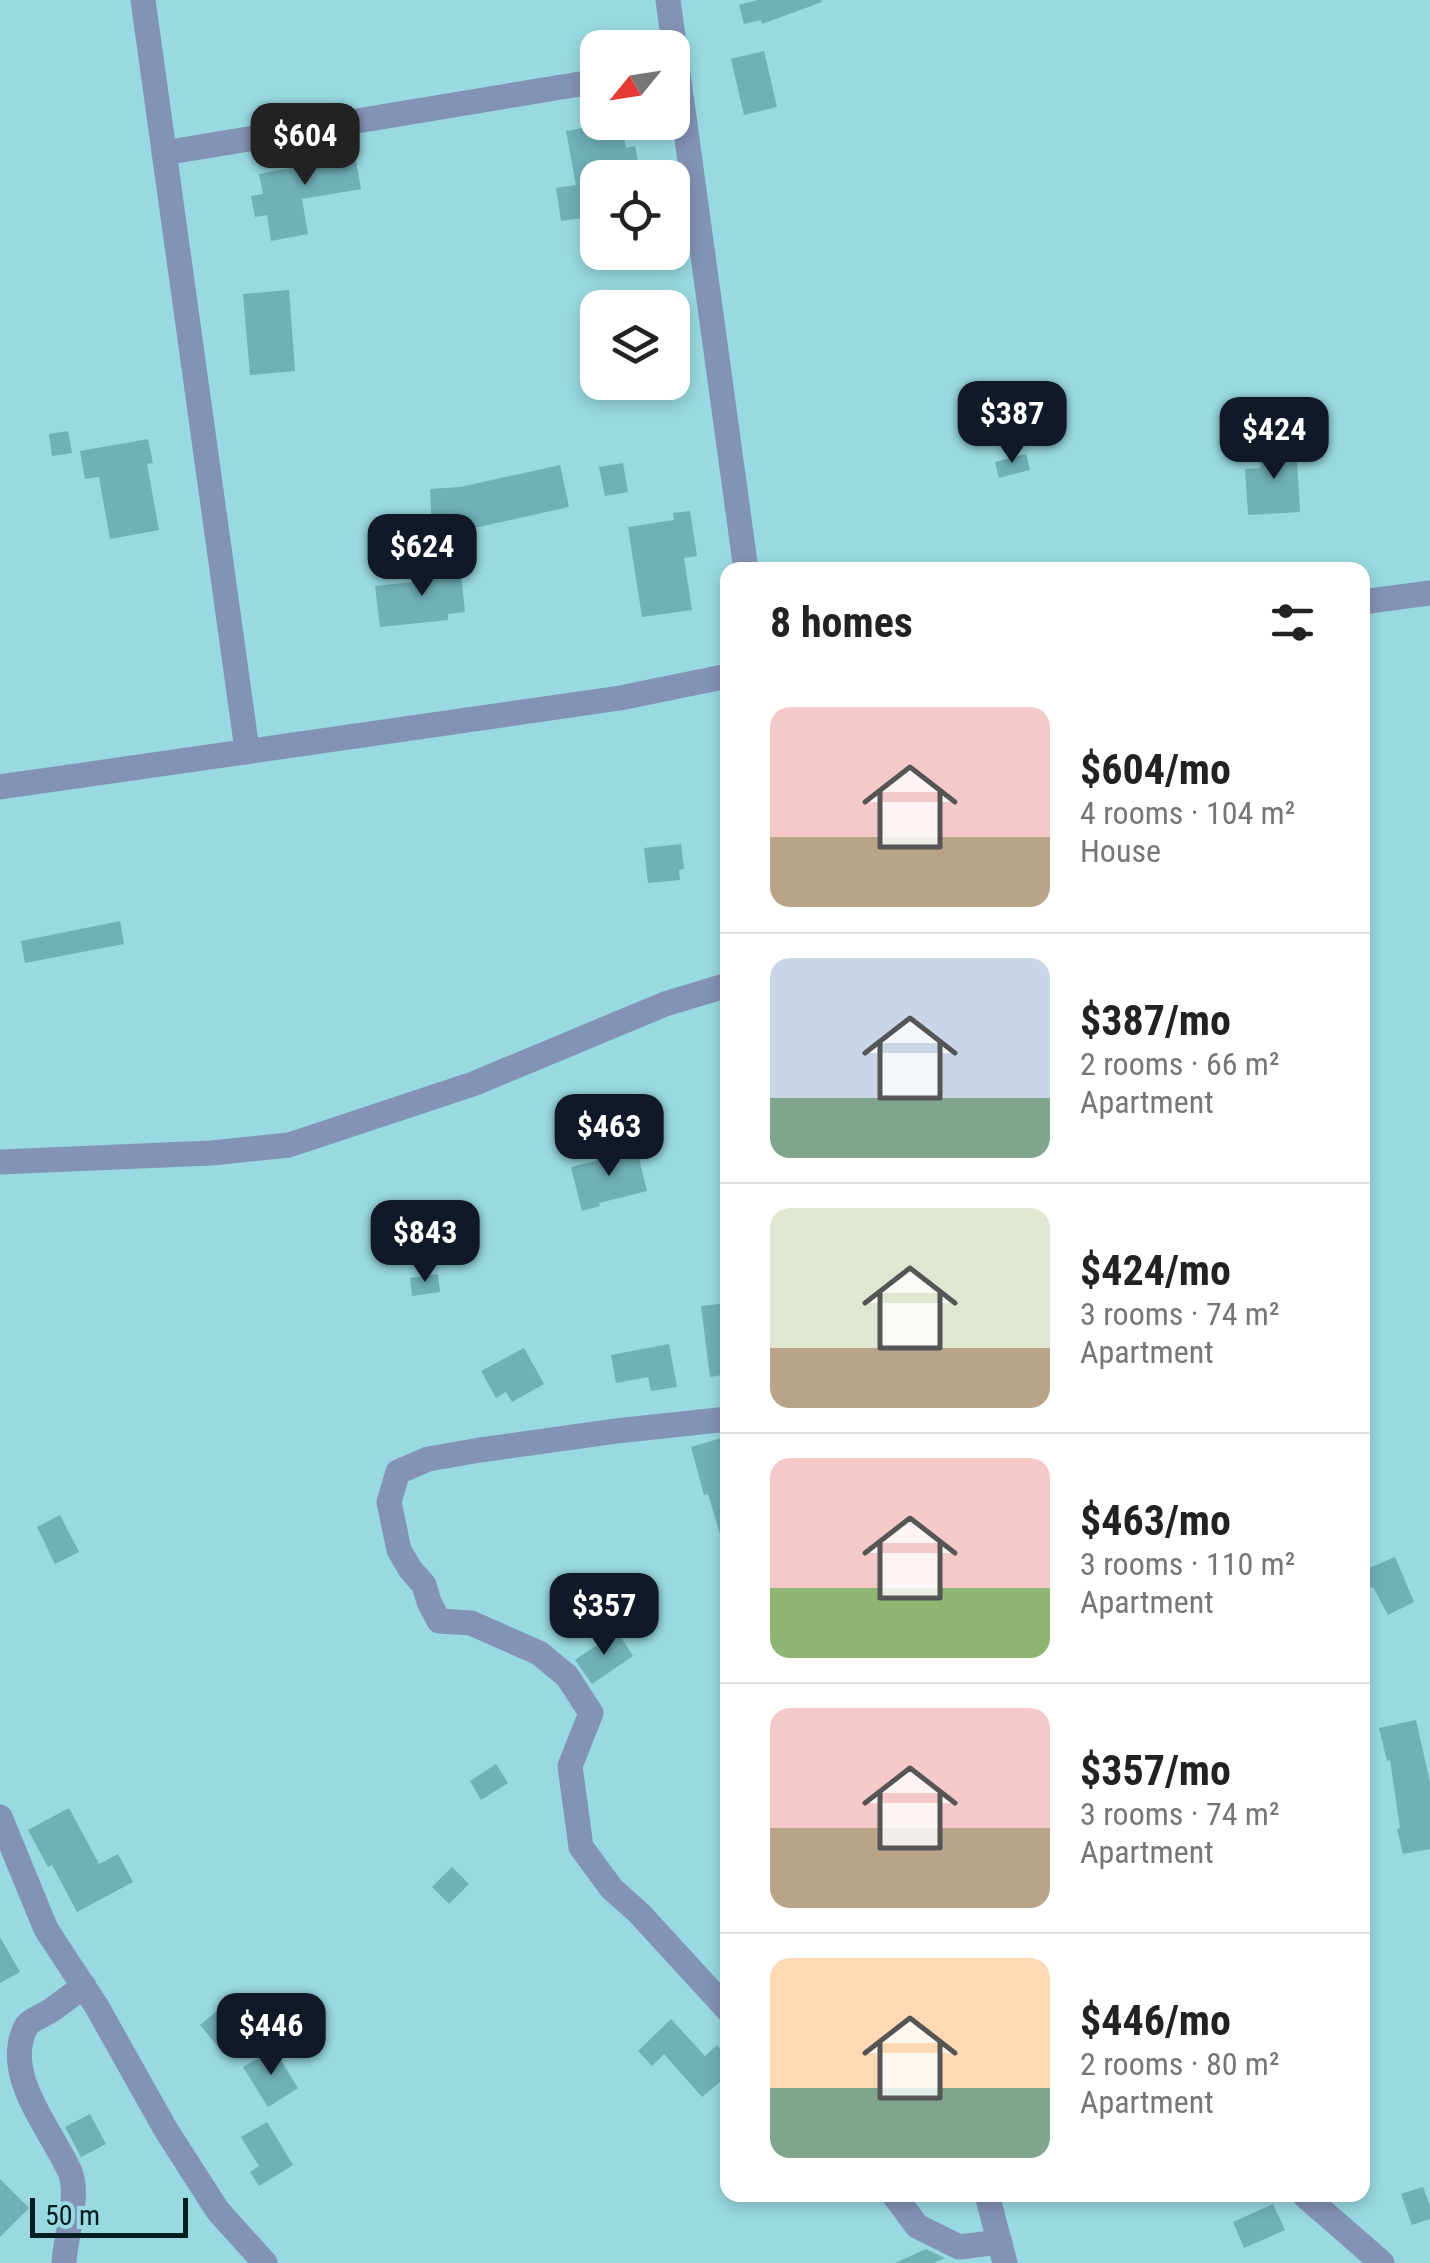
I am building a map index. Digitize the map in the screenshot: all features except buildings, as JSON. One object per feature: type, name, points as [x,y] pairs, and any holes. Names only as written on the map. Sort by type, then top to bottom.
[{"type":"street","points":[[143,0],[247,750]]},
{"type":"street","points":[[668,0],[671,30]]},
{"type":"street","points":[[164,153],[580,83]]},
{"type":"street","points":[[685,140],[745,562]]},
{"type":"street","points":[[1370,601],[1430,593]]},
{"type":"street","points":[[0,787],[620,698],[720,678]]},
{"type":"street","points":[[0,1162],[211,1153],[289,1145],[473,1084],[665,1004],[720,987]]},
{"type":"street","points":[[720,1421],[616,1431],[428,1459],[398,1472],[389,1502],[400,1550],[424,1585],[439,1621],[470,1624],[540,1653],[568,1676],[591,1714],[570,1766],[581,1847],[612,1889],[720,2001]]},
{"type":"street","points":[[0,1817],[46,1928],[84,1986],[166,2130],[218,2211],[266,2263]]},
{"type":"street","points":[[64,2263],[74,2196],[71,2174],[16,2088],[10,2063],[11,2046],[28,2024],[84,1986]]},
{"type":"street","points":[[899,2202],[917,2226],[959,2247],[1003,2253],[989,2202]]},
{"type":"street","points":[[1312,2202],[1382,2263]]}]
